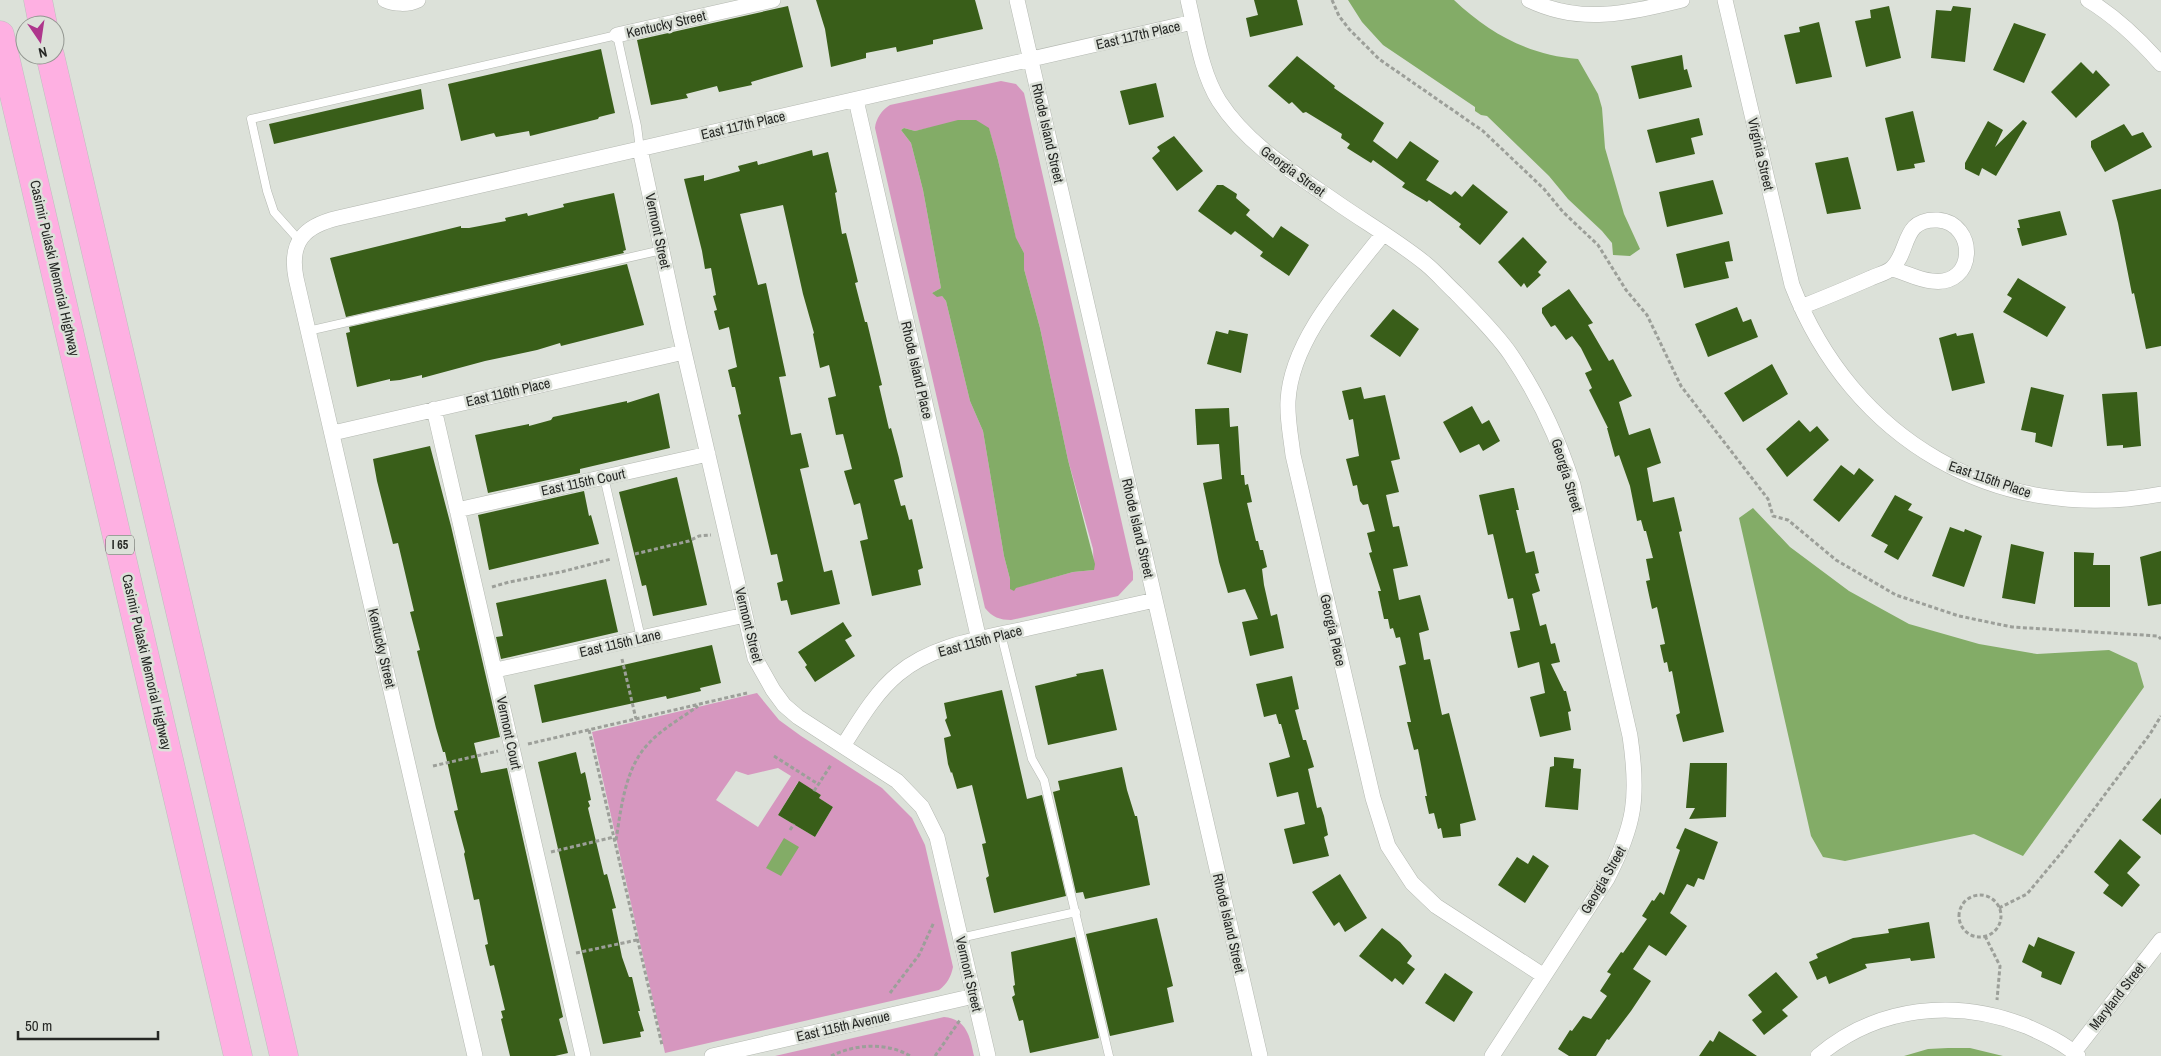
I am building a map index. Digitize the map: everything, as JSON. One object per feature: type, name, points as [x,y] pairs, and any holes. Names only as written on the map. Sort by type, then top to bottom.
[{"type":"highway","points":[[38,0],[42,15]]},
{"type":"highway","name":"Casimir Pulaski Memorial Highway","points":[[0,35],[238,1056]]},
{"type":"highway","points":[[52,65],[284,1056]]},
{"type":"street","points":[[385,0],[392,3],[412,3],[418,0]]},
{"type":"street","name":"Kentucky Street","points":[[617,35],[773,0]]},
{"type":"street","name":"Rhode Island Street","points":[[1017,0],[1260,1056]]},
{"type":"street","name":"Georgia Street","points":[[1188,0],[1210,79],[1218,100],[1236,125],[1280,162],[1427,265],[1480,318],[1511,355],[1552,428],[1565,458],[1573,485],[1630,736],[1635,779],[1634,810],[1624,844],[1606,879],[1492,1056]]},
{"type":"street","points":[[1529,0],[1554,10],[1604,16],[1682,0]]},
{"type":"street","name":"Virginia Street","points":[[1724,0],[1785,259],[1801,307]]},
{"type":"street","points":[[2088,0],[2129,31],[2161,64]]},
{"type":"street","name":"East 117th Place","points":[[300,240],[312,227],[320,222],[1193,22]]},
{"type":"street","name":"Rhode Island Place","points":[[856,100],[979,640]]},
{"type":"street","name":"Vermont Street","points":[[640,149],[684,352],[755,658],[772,690],[798,717],[897,781],[922,807],[937,837],[988,1056]]},
{"type":"street","points":[[1801,307],[1892,269],[1902,252],[1905,240],[1913,229],[1924,222],[1939,220],[1952,224],[1965,242],[1968,253],[1965,265],[1957,275],[1945,280],[1933,282],[1892,269]]},
{"type":"street","name":"Georgia Place","points":[[1382,234],[1349,276],[1309,334],[1292,380],[1288,401],[1292,455],[1373,798],[1388,846],[1412,883],[1436,906],[1544,976]]},
{"type":"street","name":"Kentucky Street","points":[[300,240],[294,258],[294,267],[475,1056]]},
{"type":"street","name":"East 115th Place","points":[[1801,307],[1825,354],[1857,394],[1894,431],[1919,449],[1945,464],[1972,476],[2026,494],[2049,498],[2096,502],[2134,499],[2161,494]]},
{"type":"street","name":"East 116th Place","points":[[332,433],[684,352]]},
{"type":"street","name":"Vermont Court","points":[[434,410],[496,670],[512,748],[583,1056]]},
{"type":"street","name":"East 115th Court","points":[[457,510],[708,454]]},
{"type":"street","name":"East 115th Place","points":[[843,746],[878,694],[898,674],[918,660],[942,649],[1155,600]]},
{"type":"street","name":"East 115th Lane","points":[[496,670],[745,615]]},
{"type":"street","name":"Maryland Street","points":[[2076,1054],[2161,940]]},
{"type":"street","name":"East 115th Avenue","points":[[715,1056],[974,996]]},
{"type":"street","points":[[1818,1056],[1861,1028],[1909,1013],[1942,1009],[1968,1010],[1994,1016],[2041,1032],[2076,1054]]},
{"type":"lane","points":[[300,240],[274,212],[267,191],[251,119],[617,35],[637,126],[640,149]]},
{"type":"lane","points":[[308,331],[662,250]]},
{"type":"lane","points":[[604,477],[640,638]]},
{"type":"lane","points":[[1002,634],[1032,759],[1044,780],[1109,1056]]},
{"type":"lane","points":[[960,938],[1076,912]]},
{"type":"path","points":[[1332,0],[1339,16],[1349,29],[1379,59],[1483,131],[1508,157],[1544,189],[1563,212],[1598,245],[1626,290],[1647,316],[1681,386],[1768,499],[1773,516],[1788,520],[1836,560],[1896,595],[1959,616],[2012,628],[2158,636],[2161,639]]},
{"type":"path","points":[[476,590],[689,542],[698,536],[727,535]]},
{"type":"path","points":[[618,644],[636,719]]},
{"type":"path","points":[[433,766],[747,694]]},
{"type":"path","points":[[615,843],[626,790],[639,755],[648,743],[701,704]]},
{"type":"path","points":[[1999,908],[2027,894],[2074,836],[2150,734],[2161,716]]},
{"type":"path","points":[[589,730],[662,1045]]},
{"type":"path","points":[[774,756],[818,784]]},
{"type":"path","points":[[814,791],[830,765]]},
{"type":"path","points":[[790,830],[794,824]]},
{"type":"path","points":[[537,855],[614,837]]},
{"type":"path","points":[[1982,895],[1994,900],[2002,915],[2000,924],[1994,931],[1985,936],[1972,936],[1966,932],[1959,916],[1960,910],[1968,899],[1982,895]]},
{"type":"path","points":[[890,993],[914,962],[934,922]]},
{"type":"path","points":[[1985,936],[2000,966],[1999,992],[1994,1016]]},
{"type":"path","points":[[560,956],[637,940]]},
{"type":"path","points":[[935,1056],[960,1020]]},
{"type":"path","points":[[831,1056],[849,1049],[875,1046],[889,1048],[910,1056]]},
{"type":"shaded area","points":[[1348,0],[1454,0],[1482,23],[1511,41],[1543,53],[1578,59],[1598,94],[1602,108],[1605,148],[1624,214],[1640,249],[1630,256],[1613,255],[1612,243],[1602,231],[1487,116],[1475,111],[1475,107],[1383,45],[1362,22]]},
{"type":"shaded area","points":[[1001,81],[1016,84],[1024,93],[1133,572],[1133,580],[1118,596],[1011,620],[996,617],[985,608],[875,128],[880,115],[890,105]],"holes":[[[933,127],[989,129],[1016,239],[1024,253],[1024,269],[1040,328],[1068,460],[1093,549],[1094,570],[1073,572],[1010,589],[1010,579],[1004,556],[983,431],[970,401],[946,301],[942,296],[932,293],[941,288],[923,190],[911,143],[901,130],[904,128],[915,131]]]},
{"type":"shaded area","points":[[958,120],[976,120],[989,128],[1016,238],[1024,253],[1024,269],[1040,328],[1068,460],[1095,564],[1094,570],[1073,572],[1016,588],[1014,591],[1010,589],[1010,579],[1004,556],[983,431],[970,401],[946,301],[942,296],[937,297],[932,293],[941,288],[923,190],[911,143],[901,130],[904,128],[915,131]]},
{"type":"shaded area","points":[[1753,508],[1790,547],[1849,591],[1909,624],[1979,644],[2037,654],[2109,650],[2137,663],[2144,687],[2023,856],[1974,834],[1845,861],[1823,857],[1811,836],[1739,518]]},
{"type":"shaded area","points":[[757,693],[779,720],[882,788],[912,818],[925,845],[953,967],[946,983],[939,990],[665,1053],[592,732]],"holes":[[[778,768],[791,776],[758,827],[716,800],[736,771],[748,775]],[[798,782],[821,795],[819,798],[833,807],[815,837],[778,815]]]},
{"type":"shaded area","points":[[784,838],[799,847],[781,876],[766,868]]},
{"type":"shaded area","points":[[944,1017],[952,1018],[963,1025],[969,1036],[974,1056],[775,1056]]},
{"type":"shaded area","points":[[1970,1048],[2003,1056],[1904,1056],[1928,1049]]},
{"type":"building","points":[[816,0],[975,0],[983,29],[933,40],[933,44],[897,52],[896,47],[866,53],[866,58],[831,67],[825,29]]},
{"type":"building","points":[[1254,0],[1297,0],[1303,25],[1250,37],[1246,18],[1258,15]]},
{"type":"building","points":[[788,6],[803,67],[751,82],[752,85],[719,92],[717,86],[686,94],[688,98],[651,105],[637,40]]},
{"type":"building","points":[[1889,6],[1901,58],[1866,67],[1855,21],[1871,18],[1870,10]]},
{"type":"building","points":[[1953,6],[1971,8],[1965,62],[1931,58],[1936,10],[1951,11]]},
{"type":"building","points":[[1819,22],[1832,77],[1796,84],[1784,35],[1800,32],[1799,27]]},
{"type":"building","points":[[2014,23],[2046,34],[2024,83],[1993,70]]},
{"type":"building","points":[[601,49],[615,113],[530,136],[529,131],[496,137],[494,133],[461,141],[448,84]]},
{"type":"building","points":[[1682,55],[1684,70],[1687,69],[1692,87],[1639,99],[1631,66]]},
{"type":"building","points":[[1297,56],[1335,86],[1334,88],[1384,123],[1373,141],[1397,159],[1410,141],[1439,161],[1426,180],[1451,195],[1455,191],[1462,197],[1473,184],[1508,212],[1480,245],[1459,227],[1461,224],[1429,200],[1427,202],[1402,187],[1405,183],[1373,160],[1371,163],[1347,148],[1350,144],[1341,138],[1342,134],[1306,112],[1303,113],[1292,102],[1289,104],[1268,86]]},
{"type":"building","points":[[2081,62],[2093,74],[2096,70],[2110,85],[2076,118],[2051,92]]},
{"type":"building","points":[[1156,83],[1164,117],[1129,125],[1120,91]]},
{"type":"building","points":[[421,89],[424,109],[274,144],[269,124]]},
{"type":"building","points":[[1913,111],[1925,162],[1914,164],[1915,168],[1897,171],[1885,118]]},
{"type":"building","points":[[1699,118],[1703,135],[1691,138],[1695,154],[1656,163],[1647,130]]},
{"type":"building","points":[[2023,120],[2027,123],[1996,176],[1982,168],[1979,176],[1965,169],[1965,163],[1988,121],[2003,130],[1995,147]]},
{"type":"building","points":[[2124,124],[2132,136],[2143,132],[2152,147],[2105,172],[2091,147],[2091,141]]},
{"type":"building","points":[[1174,136],[1203,171],[1177,191],[1152,158],[1160,151],[1157,147]]},
{"type":"building","points":[[812,150],[813,156],[828,152],[837,192],[835,193],[842,234],[846,233],[858,282],[855,283],[865,322],[867,322],[882,385],[879,386],[889,429],[891,428],[903,477],[894,480],[901,506],[905,505],[909,520],[912,519],[923,568],[918,570],[921,585],[872,596],[860,541],[868,539],[860,503],[854,505],[844,471],[852,469],[843,434],[836,435],[828,398],[836,396],[829,365],[820,368],[814,333],[803,294],[783,205],[740,214],[758,285],[766,283],[786,376],[779,377],[791,435],[801,433],[809,467],[800,469],[824,572],[832,570],[840,604],[791,615],[787,600],[781,601],[777,583],[783,581],[777,554],[771,555],[738,415],[741,414],[735,387],[732,387],[728,370],[737,367],[729,327],[719,330],[714,311],[717,310],[713,296],[716,295],[711,268],[705,269],[684,179],[704,175],[704,181],[740,171],[738,166],[757,161],[758,165]]},
{"type":"building","points":[[1848,157],[1861,209],[1827,214],[1815,163]]},
{"type":"building","points":[[1713,180],[1723,214],[1667,227],[1659,192]]},
{"type":"building","points":[[1217,185],[1223,185],[1237,194],[1236,198],[1250,210],[1246,215],[1273,238],[1281,226],[1309,245],[1289,276],[1260,256],[1263,252],[1235,231],[1231,235],[1198,211]]},
{"type":"building","points":[[2161,189],[2161,346],[2146,349],[2112,200]]},
{"type":"building","points":[[614,193],[626,250],[623,251],[624,253],[346,317],[330,258],[461,226],[461,228],[469,228],[506,221],[505,218],[527,213],[528,216],[564,207],[563,204]]},
{"type":"building","points":[[2060,211],[2067,235],[2022,246],[2017,228],[2020,228],[2018,220]]},
{"type":"building","points":[[1523,237],[1547,262],[1538,272],[1541,275],[1527,288],[1524,283],[1521,287],[1498,262]]},
{"type":"building","points":[[1729,241],[1733,261],[1725,262],[1729,278],[1684,288],[1676,254]]},
{"type":"building","points":[[627,264],[644,325],[561,346],[560,343],[422,378],[422,375],[400,380],[390,381],[390,379],[357,387],[346,333],[350,332],[349,327]]},
{"type":"building","points":[[2018,278],[2066,307],[2047,337],[2003,312],[2012,298],[2007,295]]},
{"type":"building","points":[[1569,289],[1593,323],[1588,325],[1609,361],[1613,359],[1632,396],[1619,402],[1629,435],[1650,428],[1661,463],[1647,468],[1653,502],[1674,497],[1682,531],[1679,532],[1724,732],[1683,742],[1676,715],[1680,713],[1672,671],[1669,672],[1667,662],[1664,663],[1660,645],[1665,644],[1657,607],[1652,609],[1646,581],[1650,580],[1646,559],[1653,558],[1646,531],[1644,531],[1641,520],[1637,521],[1630,486],[1619,455],[1615,457],[1608,428],[1589,390],[1592,388],[1585,373],[1592,370],[1581,348],[1572,336],[1566,340],[1555,325],[1551,327],[1542,313],[1542,308]]},
{"type":"building","points":[[1737,307],[1743,322],[1751,319],[1758,337],[1708,357],[1695,324]]},
{"type":"building","points":[[1393,309],[1419,329],[1400,357],[1370,336]]},
{"type":"building","points":[[1229,330],[1248,334],[1241,373],[1207,364],[1216,331],[1228,334]]},
{"type":"building","points":[[1956,333],[1957,336],[1973,333],[1985,383],[1952,391],[1939,338]]},
{"type":"building","points":[[1772,364],[1788,394],[1743,422],[1724,393]]},
{"type":"building","points":[[1361,387],[1364,399],[1385,395],[1400,459],[1391,461],[1399,492],[1386,495],[1393,527],[1399,526],[1408,566],[1393,569],[1399,600],[1420,595],[1429,630],[1419,633],[1424,660],[1430,659],[1442,715],[1449,713],[1476,820],[1460,824],[1461,836],[1443,838],[1441,828],[1438,829],[1434,813],[1429,814],[1418,749],[1414,750],[1407,722],[1411,722],[1399,666],[1406,664],[1400,637],[1396,638],[1393,628],[1390,629],[1388,619],[1384,619],[1378,591],[1381,591],[1369,553],[1372,552],[1367,533],[1375,531],[1368,504],[1363,505],[1360,501],[1357,485],[1353,486],[1346,459],[1359,456],[1353,419],[1349,420],[1342,391]]},
{"type":"building","points":[[2031,387],[2064,395],[2052,447],[2035,442],[2036,433],[2021,430]]},
{"type":"building","points":[[2137,392],[2141,446],[2123,448],[2123,445],[2107,446],[2102,394]]},
{"type":"building","points":[[659,393],[670,448],[580,469],[580,473],[488,493],[475,435],[529,424],[529,426],[551,420],[553,417],[627,401],[627,403]]},
{"type":"building","points":[[1472,406],[1482,424],[1489,420],[1500,441],[1483,451],[1479,444],[1460,453],[1443,422]]},
{"type":"building","points":[[1229,408],[1230,427],[1238,426],[1241,475],[1244,475],[1245,485],[1248,484],[1252,502],[1247,503],[1256,541],[1258,541],[1260,550],[1263,550],[1267,567],[1262,569],[1271,616],[1277,614],[1284,648],[1250,656],[1242,622],[1258,619],[1245,589],[1228,593],[1219,562],[1203,483],[1222,479],[1219,444],[1197,445],[1195,409]]},
{"type":"building","points":[[1799,420],[1810,432],[1817,426],[1829,440],[1787,477],[1766,449]]},
{"type":"building","points":[[430,446],[451,526],[500,737],[474,743],[481,773],[507,768],[563,1017],[559,1019],[568,1053],[555,1056],[510,1056],[501,1019],[503,1018],[501,1011],[505,1010],[494,965],[490,966],[485,945],[488,944],[479,899],[474,900],[465,852],[454,811],[458,810],[445,752],[443,752],[436,728],[417,651],[420,650],[410,612],[414,611],[398,543],[393,544],[377,481],[373,459]]},
{"type":"building","points":[[1841,465],[1854,475],[1859,468],[1874,480],[1839,522],[1813,500]]},
{"type":"building","points":[[677,477],[707,605],[653,616],[646,585],[642,586],[619,492]]},
{"type":"building","points":[[1514,488],[1519,510],[1516,510],[1526,553],[1534,551],[1539,573],[1535,574],[1540,591],[1532,594],[1540,626],[1546,624],[1551,644],[1555,643],[1560,662],[1551,664],[1564,691],[1566,691],[1571,711],[1568,712],[1571,730],[1540,737],[1530,697],[1545,693],[1539,662],[1518,668],[1510,632],[1520,630],[1513,598],[1508,599],[1493,534],[1488,535],[1479,495]]},
{"type":"building","points":[[584,491],[589,516],[591,515],[599,544],[489,570],[478,515]]},
{"type":"building","points":[[1895,495],[1912,504],[1908,510],[1923,517],[1898,560],[1884,552],[1888,545],[1871,536]]},
{"type":"building","points":[[1950,527],[1964,532],[1965,529],[1982,536],[1964,587],[1932,576]]},
{"type":"building","points":[[2011,544],[2044,552],[2035,604],[2002,598]]},
{"type":"building","points":[[2161,551],[2161,604],[2148,606],[2140,557]]},
{"type":"building","points":[[2074,552],[2094,553],[2093,565],[2110,565],[2110,607],[2074,607]]},
{"type":"building","points":[[606,579],[618,632],[501,659],[496,637],[503,636],[496,603]]},
{"type":"building","points":[[843,622],[852,636],[845,640],[855,656],[815,682],[798,652]]},
{"type":"building","points":[[712,645],[721,683],[700,688],[701,691],[667,699],[666,696],[542,723],[534,685]]},
{"type":"building","points":[[1103,669],[1117,730],[1048,745],[1035,686],[1077,676],[1076,674]]},
{"type":"building","points":[[1292,676],[1299,709],[1295,710],[1303,740],[1306,740],[1314,767],[1308,769],[1317,808],[1321,807],[1324,816],[1328,835],[1324,837],[1329,856],[1293,864],[1284,829],[1305,824],[1298,792],[1277,797],[1269,763],[1290,757],[1281,724],[1279,724],[1276,714],[1264,717],[1256,684]]},
{"type":"building","points":[[1002,690],[1027,799],[1042,795],[1066,896],[994,913],[986,878],[989,876],[982,844],[986,843],[972,785],[957,789],[948,764],[944,738],[951,736],[945,720],[947,718],[944,703]]},
{"type":"building","points":[[576,752],[581,774],[585,772],[591,800],[588,801],[590,806],[588,808],[604,875],[607,874],[616,908],[612,909],[622,957],[629,977],[632,977],[640,1011],[638,1011],[644,1031],[640,1032],[641,1037],[603,1044],[538,762]]},
{"type":"building","points":[[1554,757],[1574,759],[1573,768],[1581,769],[1578,810],[1545,807],[1550,767],[1554,766]]},
{"type":"building","points":[[1690,763],[1727,763],[1726,817],[1689,819],[1695,808],[1686,808]]},
{"type":"building","points":[[1122,767],[1127,790],[1135,816],[1137,816],[1150,885],[1085,899],[1083,892],[1076,893],[1053,792],[1060,790],[1058,781]]},
{"type":"building","points":[[799,781],[821,795],[819,798],[833,807],[815,837],[778,815]]},
{"type":"building","points":[[2161,798],[2161,835],[2142,820]]},
{"type":"building","points":[[1685,828],[1718,842],[1704,880],[1698,878],[1694,887],[1687,884],[1670,913],[1687,926],[1666,956],[1649,945],[1633,969],[1651,981],[1631,1011],[1609,1040],[1607,1039],[1596,1056],[1569,1056],[1558,1049],[1570,1030],[1572,1031],[1583,1016],[1591,1019],[1607,996],[1600,991],[1611,974],[1607,972],[1647,919],[1642,916],[1652,900],[1654,901],[1660,892],[1664,895],[1680,850],[1676,848]]},
{"type":"building","points":[[2120,839],[2141,857],[2127,873],[2140,885],[2122,907],[2103,893],[2109,885],[2094,872]]},
{"type":"building","points":[[1533,855],[1549,866],[1525,903],[1498,885],[1517,857],[1528,864]]},
{"type":"building","points":[[1340,874],[1367,918],[1345,932],[1339,922],[1334,926],[1312,892]]},
{"type":"building","points":[[1157,918],[1173,986],[1167,988],[1174,1022],[1110,1036],[1086,934]]},
{"type":"building","points":[[1929,922],[1935,958],[1911,961],[1910,958],[1865,964],[1867,968],[1829,984],[1826,976],[1817,980],[1809,962],[1818,958],[1816,954],[1853,938],[1889,933],[1888,929]]},
{"type":"building","points":[[1382,928],[1400,942],[1412,956],[1407,963],[1415,969],[1403,985],[1395,978],[1392,982],[1359,956]]},
{"type":"building","points":[[1075,937],[1099,1038],[1030,1053],[1023,1020],[1019,1021],[1012,997],[1015,995],[1013,986],[1015,985],[1011,952]]},
{"type":"building","points":[[2038,937],[2075,952],[2061,985],[2041,977],[2042,972],[2022,962],[2029,944],[2034,947]]},
{"type":"building","points":[[1776,972],[1798,997],[1782,1010],[1788,1016],[1764,1035],[1752,1020],[1762,1012],[1748,995]]},
{"type":"building","points":[[1445,973],[1473,992],[1454,1022],[1425,1003]]},
{"type":"building","points":[[1719,1031],[1757,1056],[1699,1056],[1710,1040],[1713,1042]]}]
